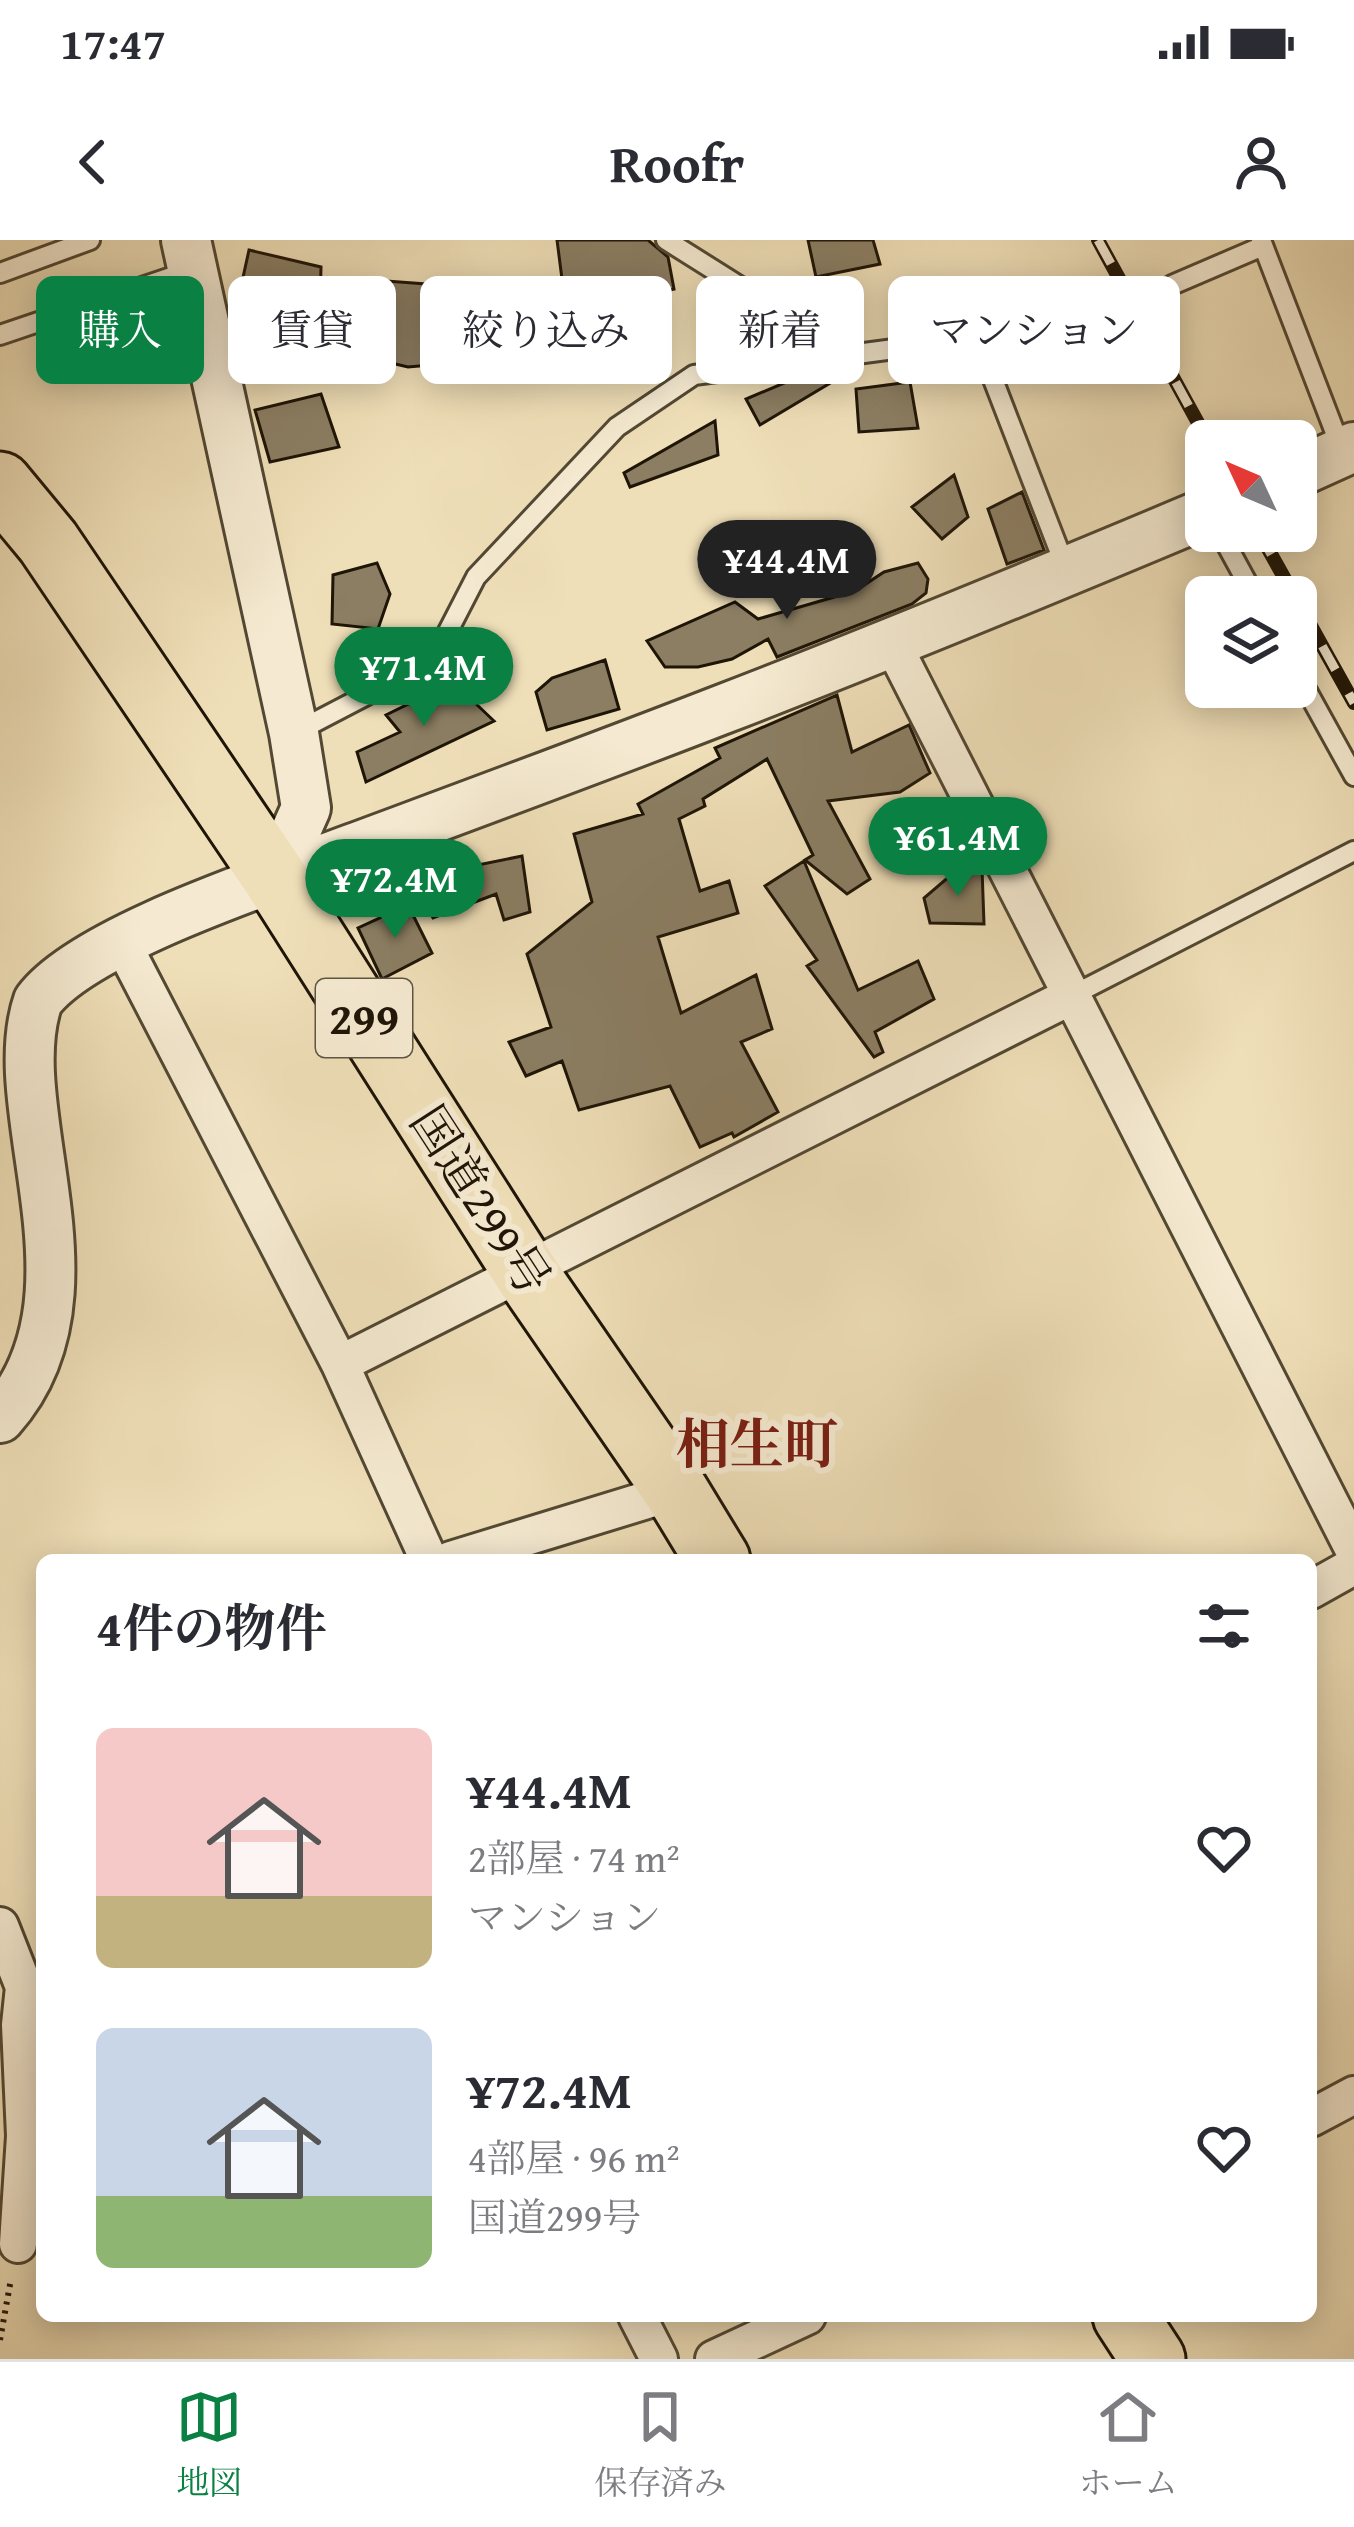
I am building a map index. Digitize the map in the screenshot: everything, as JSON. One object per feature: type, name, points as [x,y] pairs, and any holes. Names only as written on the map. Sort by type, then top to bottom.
[{"type":"highway","name":"国道299号","points":[[0,484],[70,573],[275,878],[526,1273],[714,1554]]},
{"type":"highway","points":[[1129,2322],[1153,2359]]},
{"type":"street","points":[[189,255],[306,808],[275,878]]},
{"type":"street","points":[[1317,466],[1350,456]]},
{"type":"street","points":[[0,1418],[17,1399],[36,1348],[44,1278],[16,1120],[19,1036],[60,974],[122,941],[275,878],[724,709],[1185,522]]},
{"type":"street","points":[[890,640],[1354,1550]]},
{"type":"street","points":[[122,941],[340,1364],[426,1554]]},
{"type":"street","points":[[340,1364],[1072,994]]},
{"type":"street","points":[[471,1554],[676,1491]]},
{"type":"street","points":[[1317,1587],[1354,1566]]},
{"type":"street","points":[[0,1926],[33,1985],[20,2025],[26,2136],[18,2244]]},
{"type":"street","points":[[0,2032],[33,1985]]},
{"type":"street","points":[[1317,2116],[1352,2101]]},
{"type":"street","points":[[640,2322],[659,2359]]},
{"type":"street","points":[[713,2359],[794,2322]]},
{"type":"lane","points":[[0,273],[90,240]]},
{"type":"lane","points":[[666,240],[723,276]]},
{"type":"lane","points":[[1180,281],[1262,243],[1350,456]]},
{"type":"lane","points":[[0,335],[189,255]]},
{"type":"lane","points":[[294,734],[388,684],[443,641],[476,577],[617,427],[696,375]]},
{"type":"lane","points":[[995,384],[1067,571]]},
{"type":"lane","points":[[1317,708],[1354,776]]},
{"type":"lane","points":[[1072,994],[1354,851]]},
{"type":"path","points":[[0,2340],[18,2244]]},
{"type":"building","points":[[557,240],[648,240],[668,257],[672,276],[562,276]]},
{"type":"building","points":[[808,240],[873,240],[880,264],[816,276]]},
{"type":"building","points":[[249,250],[321,267],[321,276],[243,276]]},
{"type":"building","points":[[396,282],[420,284],[420,366],[396,364]]},
{"type":"building","points":[[782,384],[829,384],[760,425],[746,399]]},
{"type":"building","points":[[910,384],[918,428],[859,432],[856,389]]},
{"type":"building","points":[[321,394],[339,447],[270,462],[255,410]]},
{"type":"building","points":[[715,421],[718,455],[630,487],[624,473]]},
{"type":"building","points":[[954,475],[968,517],[942,539],[912,507]]},
{"type":"building","points":[[1022,492],[1044,550],[1007,564],[988,509]]},
{"type":"building","points":[[377,563],[390,594],[378,629],[332,624],[333,575]]},
{"type":"building","points":[[918,563],[928,579],[926,593],[912,604],[777,657],[768,639],[732,659],[698,667],[665,667],[647,641],[735,602],[758,619],[855,591],[884,572]]},
{"type":"building","points":[[605,660],[619,709],[547,730],[536,692],[552,678]]},
{"type":"building","points":[[453,682],[494,721],[366,782],[357,752],[400,732],[386,715]]},
{"type":"building","points":[[837,695],[852,752],[909,725],[930,773],[900,792],[828,801],[870,879],[847,894],[805,860],[813,855],[767,759],[703,799],[705,806],[679,819],[700,891],[729,881],[738,913],[658,937],[681,1013],[756,975],[772,1029],[741,1042],[778,1112],[734,1137],[732,1133],[700,1147],[670,1086],[579,1110],[562,1061],[526,1076],[509,1042],[551,1027],[527,954],[592,902],[574,834],[643,814],[638,804],[720,758],[715,748]]},
{"type":"building","points":[[522,856],[530,912],[504,920],[496,894],[433,918],[406,868],[471,857],[473,866]]},
{"type":"building","points":[[804,861],[858,990],[918,961],[934,999],[875,1032],[883,1052],[874,1057],[807,966],[817,960],[765,886]]},
{"type":"building","points":[[982,868],[984,924],[930,923],[924,898],[958,869]]},
{"type":"building","points":[[408,905],[432,953],[382,979],[358,928]]},
{"type":"railway","points":[[1098,240],[1197,420]]},
{"type":"railway","points":[[1270,552],[1283,576]]},
{"type":"railway","points":[[1317,637],[1354,703]]},
{"type":"district","name":"相生町","points":[[757,1444]]}]
